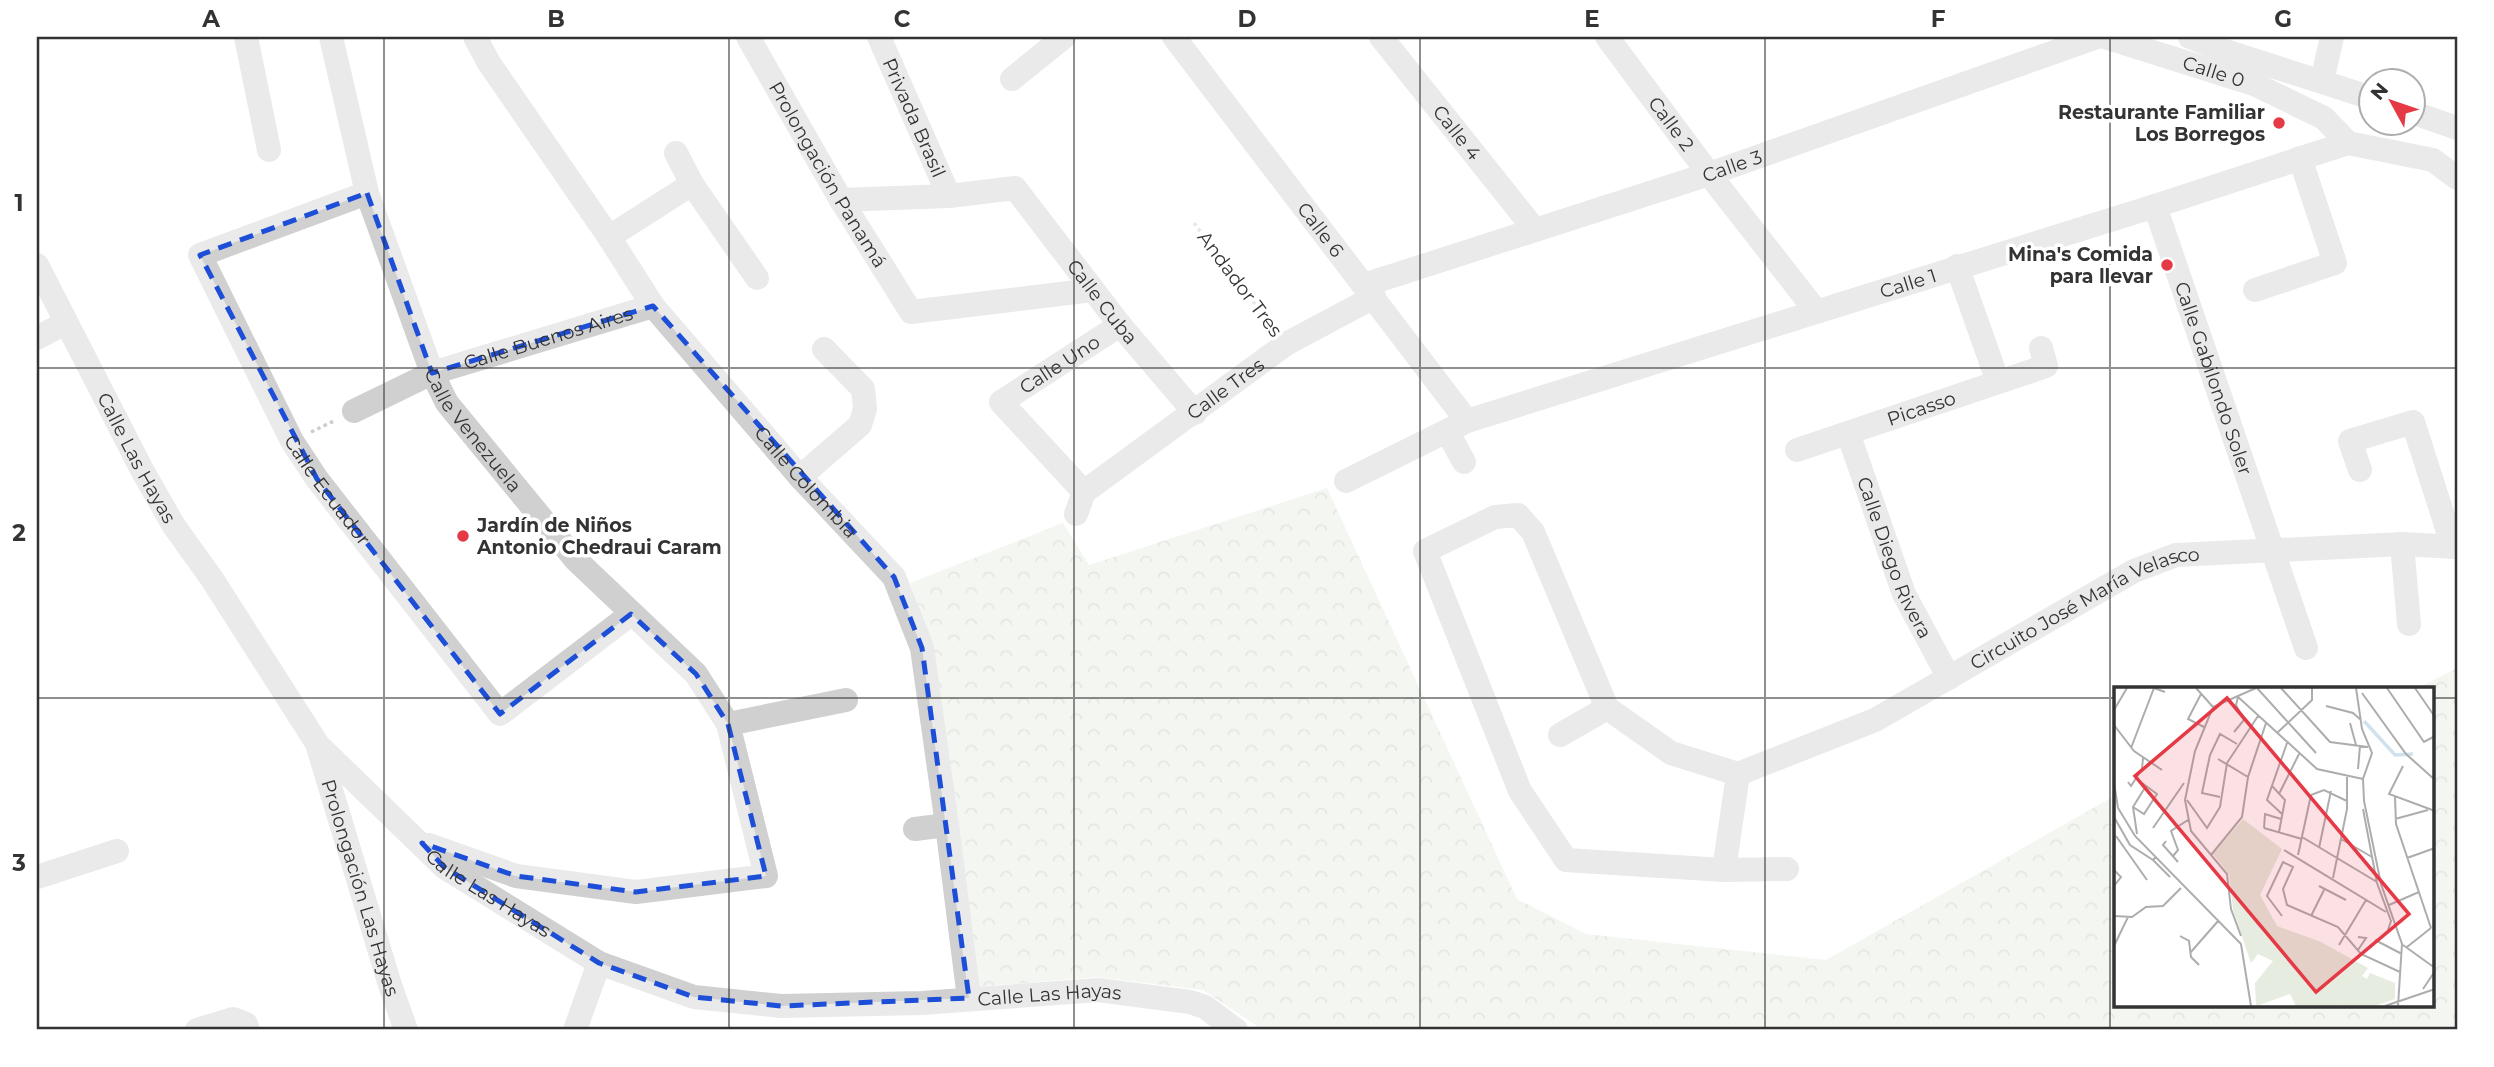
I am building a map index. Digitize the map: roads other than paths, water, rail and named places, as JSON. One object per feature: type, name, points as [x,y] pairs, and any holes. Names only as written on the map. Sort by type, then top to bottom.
[{"type":"street","points":[[246,37],[269,150]]},
{"type":"street","name":"Calle Venezuela","points":[[331,37],[367,193],[432,373],[447,403],[575,559],[696,674],[728,724],[766,876],[636,892],[516,876],[422,843]]},
{"type":"street","name":"Calle Colombia","points":[[475,37],[489,63],[609,237],[653,306],[800,477],[894,577],[922,648],[969,998]]},
{"type":"street","name":"Prolongación Panamá","points":[[748,37],[841,200],[911,312],[1093,290]]},
{"type":"street","name":"Privada Brasil","points":[[879,37],[949,197]]},
{"type":"street","points":[[1012,79],[1064,37]]},
{"type":"street","name":"Calle 6","points":[[1174,37],[1369,291],[1457,426],[1464,462]]},
{"type":"street","name":"Calle 4","points":[[1381,37],[1535,230]]},
{"type":"street","name":"Calle 2","points":[[1607,37],[1816,311]]},
{"type":"street","name":"Calle 3","points":[[1369,291],[1535,230],[1709,174],[2097,37]]},
{"type":"street","name":"Calle 0","points":[[2105,37],[2254,84],[2324,118],[2348,143]]},
{"type":"street","points":[[2190,37],[2222,50],[2358,93]]},
{"type":"street","points":[[2322,81],[2332,37]]},
{"type":"street","points":[[2428,118],[2457,128]]},
{"type":"street","points":[[2348,143],[2433,160],[2457,178]]},
{"type":"street","name":"Calle 1","points":[[1346,481],[1457,426],[2348,143]]},
{"type":"street","points":[[676,153],[692,184],[757,278]]},
{"type":"street","points":[[2255,290],[2335,263],[2300,158]]},
{"type":"street","points":[[609,237],[692,184]]},
{"type":"street","name":"Calle Cuba","points":[[949,197],[1015,188],[1120,325],[1195,413]]},
{"type":"street","name":"Calle Ecuador","points":[[367,193],[200,255],[292,441],[317,479],[500,714],[631,614]]},
{"type":"street","points":[[841,200],[949,197]]},
{"type":"street","name":"Calle Gabilondo Soler","points":[[2155,206],[2306,648]]},
{"type":"street","name":"Calle Las Hayas","points":[[37,265],[65,323],[174,526],[212,579],[318,745],[444,867],[599,962],[694,997],[781,1006],[922,1003],[1098,990],[1190,1002],[1205,1007],[1236,1030]]},
{"type":"street","points":[[1957,266],[1998,382]]},
{"type":"street","name":"Calle Tres","points":[[1080,503],[1286,344],[1369,291]]},
{"type":"street","name":"Calle Buenos Aires","points":[[354,411],[432,373],[653,306]]},
{"type":"street","points":[[37,338],[65,323]]},
{"type":"street","name":"Calle Uno","points":[[1080,503],[1000,402],[1120,325]]},
{"type":"street","points":[[800,477],[860,425],[865,409],[863,389],[824,349]]},
{"type":"street","name":"Picasso","points":[[1797,450],[1998,382],[2043,357]]},
{"type":"street","points":[[2360,470],[2350,441],[2413,422],[2455,547]]},
{"type":"street","name":"Calle Diego Rivera","points":[[1848,433],[1903,594],[1949,678]]},
{"type":"street","points":[[1724,870],[1738,774],[1671,753],[1607,708],[1533,532],[1518,515],[1495,517],[1425,551],[1520,792],[1566,860],[1724,870],[1787,869]]},
{"type":"street","points":[[2402,544],[2409,624]]},
{"type":"street","name":"Circuito José María Velasco","points":[[1738,774],[1875,720],[2134,571],[2176,555],[2402,544],[2455,547]]},
{"type":"street","points":[[728,724],[846,700]]},
{"type":"street","points":[[1560,735],[1607,708]]},
{"type":"street","name":"Prolongación Las Hayas","points":[[318,745],[406,1030]]},
{"type":"street","points":[[915,829],[947,825]]},
{"type":"street","points":[[37,877],[117,851]]},
{"type":"street","points":[[575,1030],[599,962]]},
{"type":"street","points":[[197,1030],[233,1019],[247,1027]]},
{"type":"place","name":"Restaurante Familiar Los Borregos","points":[[2279,123]]},
{"type":"place","name":"Mina's Comida para llevar","points":[[2167,265]]},
{"type":"place","name":"Jardín de Niños Antonio Chedraui Caram","points":[[463,536]]}]
